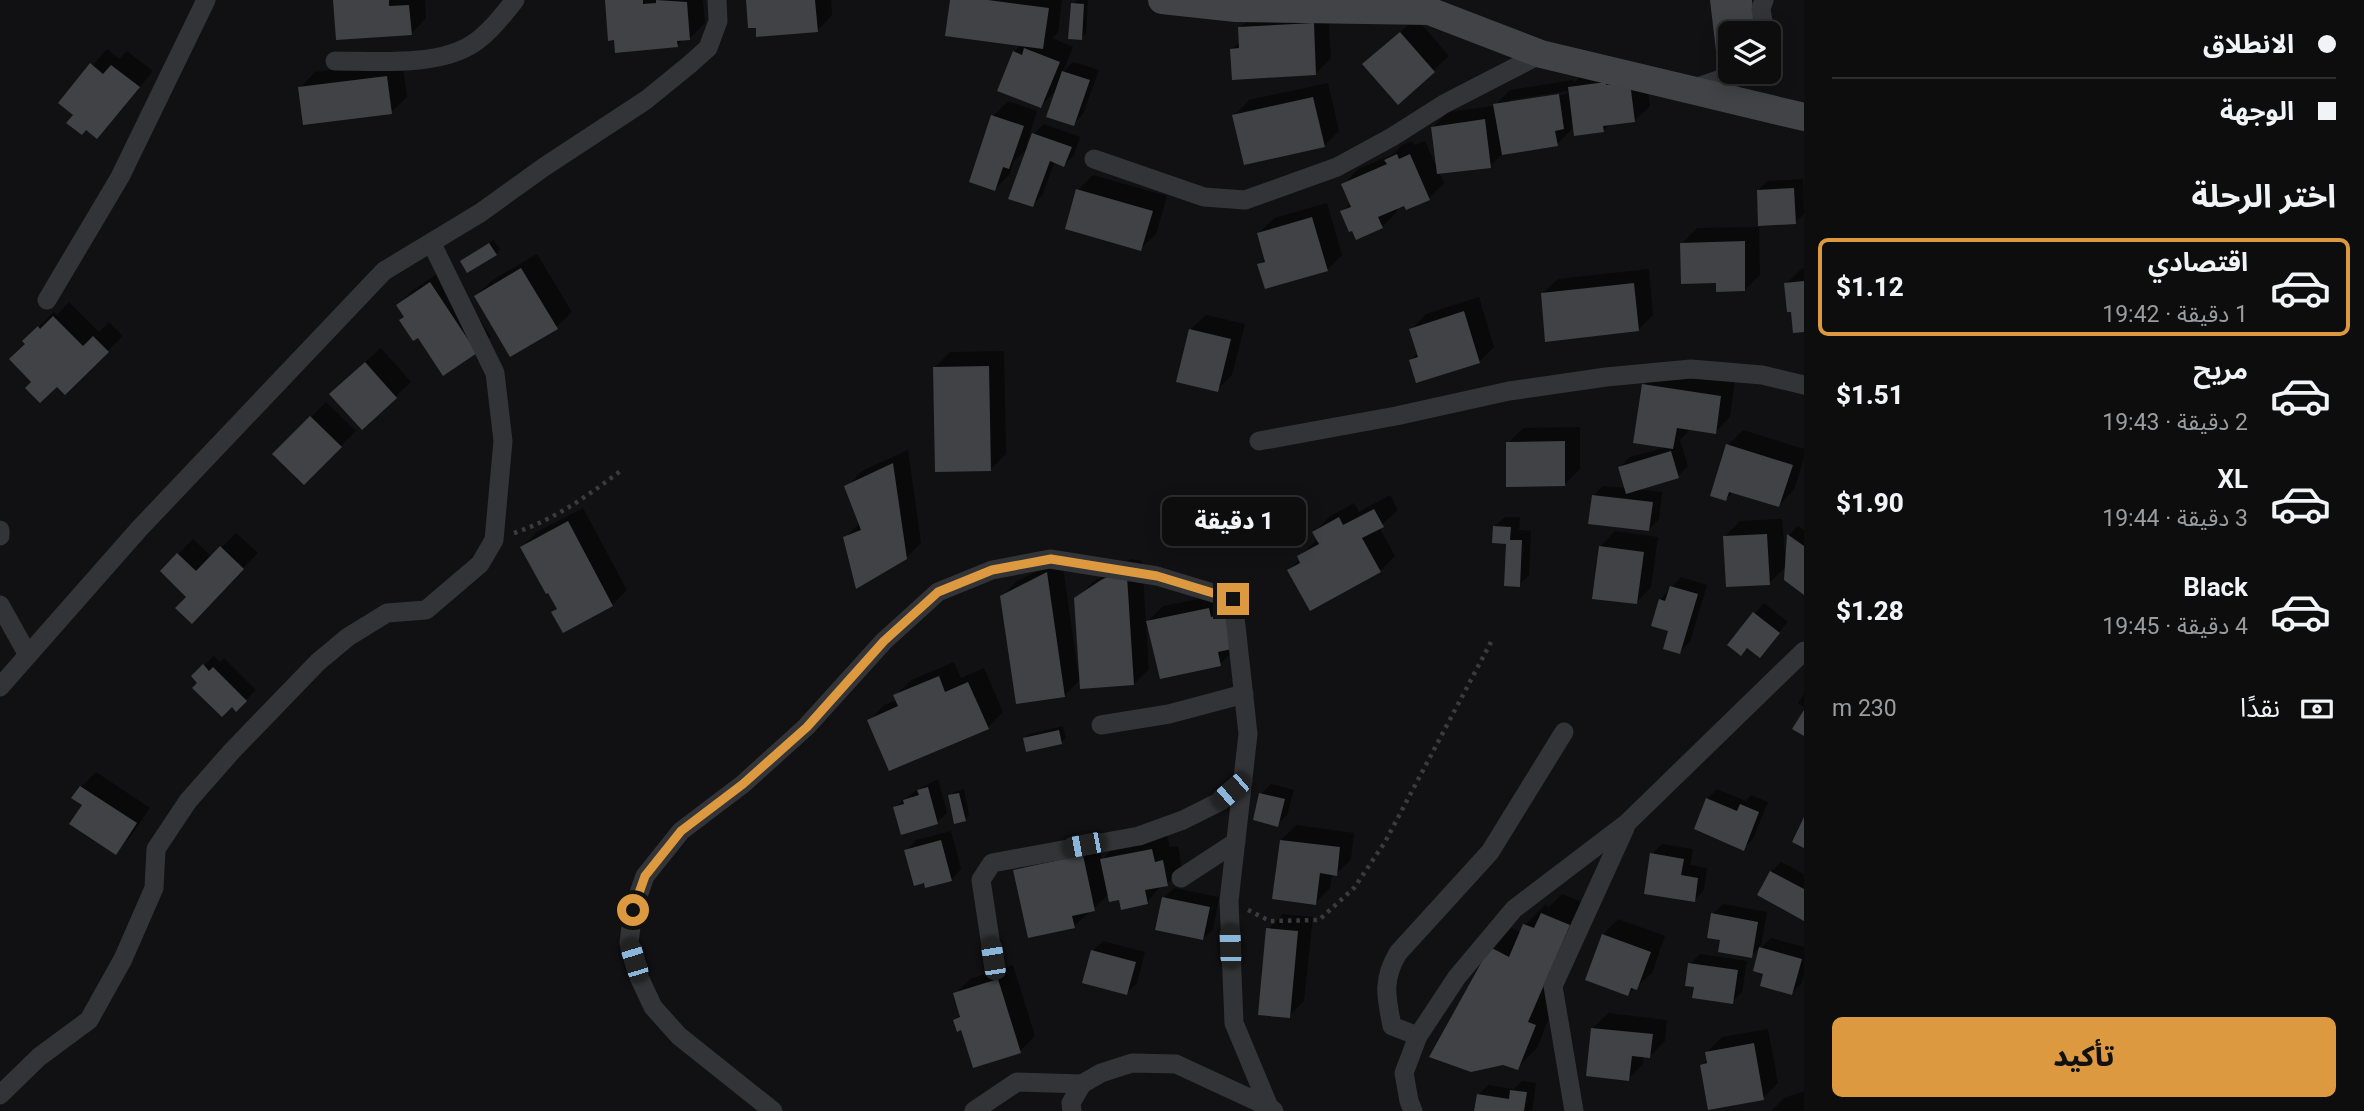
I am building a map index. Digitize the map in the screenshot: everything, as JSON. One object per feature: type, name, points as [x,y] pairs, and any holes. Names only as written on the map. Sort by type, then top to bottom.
[{"type":"street","points":[[47,300],[96,222],[206,0]]},
{"type":"street","points":[[335,61],[400,61],[451,55],[474,43],[497,23],[515,0]]},
{"type":"street","points":[[0,687],[139,529],[384,271],[432,244],[646,100],[708,48],[718,21],[717,0]]},
{"type":"street","points":[[1162,0],[1236,8],[1429,11],[1541,54],[1804,117]]},
{"type":"street","points":[[1763,21],[1761,9],[1765,0]]},
{"type":"street","points":[[1094,159],[1204,197],[1245,200],[1337,167],[1444,104],[1541,54]]},
{"type":"street","points":[[1691,89],[1718,80]]},
{"type":"street","points":[[0,1096],[39,1058],[89,1020],[123,959],[154,888],[156,849],[188,801],[232,751],[318,662],[348,637],[387,613],[426,610],[480,564],[494,540],[503,441],[495,373],[432,244]]},
{"type":"street","points":[[1259,441],[1396,416],[1509,391],[1606,377],[1691,369],[1762,375],[1804,385]]},
{"type":"street","points":[[0,530],[0,537]]},
{"type":"street","points":[[773,1111],[679,1036],[653,1007],[639,977],[629,943],[633,910],[645,876],[681,831],[743,784],[807,727],[884,641],[938,592],[992,570],[1051,559],[1157,576],[1233,599],[1248,734],[1229,901],[1234,1023],[1271,1109]]},
{"type":"street","points":[[0,605],[29,655]]},
{"type":"street","points":[[1413,1111],[1404,1073],[1418,1036],[1457,977],[1514,909],[1628,823],[1804,651]]},
{"type":"street","points":[[1101,725],[1169,714],[1244,694]]},
{"type":"street","points":[[1418,1036],[1392,1026],[1386,980],[1389,969],[1398,953],[1490,852],[1564,732]]},
{"type":"street","points":[[993,959],[981,880],[992,863],[1139,836],[1184,820],[1219,802],[1243,781]]},
{"type":"street","points":[[1574,1111],[1553,986],[1628,823]]},
{"type":"street","points":[[1181,878],[1236,842]]},
{"type":"street","points":[[1072,1111],[1071,1103],[1082,1084],[1101,1073],[1132,1063],[1176,1064],[1271,1109]]},
{"type":"street","points":[[974,1111],[1017,1082],[1082,1084]]},
{"type":"path","points":[[494,540],[532,527],[579,503],[623,469]]},
{"type":"path","points":[[1229,901],[1270,920],[1320,920],[1354,888],[1385,842],[1491,642]]},
{"type":"building","points":[[333,0],[389,0],[389,6],[409,5],[412,35],[336,40]]},
{"type":"building","points":[[605,0],[643,0],[643,4],[656,3],[656,0],[687,2],[690,40],[677,41],[678,47],[615,53],[614,40],[608,41]]},
{"type":"building","points":[[746,0],[815,0],[818,32],[756,37],[756,28],[748,28]]},
{"type":"building","points":[[950,0],[988,0],[1049,8],[1043,49],[945,36]]},
{"type":"building","points":[[1710,0],[1752,0],[1755,21],[1718,21],[1716,51]]},
{"type":"building","points":[[1071,3],[1084,4],[1082,40],[1068,39]]},
{"type":"building","points":[[1314,23],[1316,75],[1232,80],[1230,49],[1239,48],[1238,27]]},
{"type":"building","points":[[1400,32],[1435,72],[1398,105],[1362,64]]},
{"type":"building","points":[[1024,48],[1060,62],[1041,108],[997,91],[1013,51],[1022,55]]},
{"type":"building","points":[[90,63],[103,74],[111,65],[140,87],[97,139],[86,130],[82,135],[66,123],[73,115],[58,103]]},
{"type":"building","points":[[1062,71],[1090,80],[1074,126],[1046,117]]},
{"type":"building","points":[[387,76],[392,114],[303,125],[298,87]]},
{"type":"building","points":[[1606,82],[1606,85],[1630,82],[1635,122],[1603,126],[1604,132],[1574,136],[1568,87]]},
{"type":"building","points":[[1559,94],[1564,129],[1555,131],[1558,146],[1502,155],[1493,104]]},
{"type":"building","points":[[1313,97],[1325,147],[1244,165],[1232,115]]},
{"type":"building","points":[[991,115],[1024,126],[1009,169],[1003,167],[995,191],[969,182]]},
{"type":"building","points":[[1485,119],[1491,168],[1437,174],[1431,127]]},
{"type":"building","points":[[1032,133],[1072,147],[1064,167],[1050,161],[1033,207],[1008,199]]},
{"type":"building","points":[[1397,154],[1399,159],[1410,154],[1430,200],[1406,210],[1404,206],[1378,217],[1383,228],[1356,240],[1352,231],[1349,232],[1340,211],[1351,207],[1341,184],[1387,164],[1384,160]]},
{"type":"building","points":[[1794,188],[1796,224],[1758,226],[1757,190]]},
{"type":"building","points":[[1076,189],[1153,211],[1141,251],[1065,229]]},
{"type":"building","points":[[1312,217],[1328,271],[1265,289],[1257,264],[1265,262],[1257,233]]},
{"type":"building","points":[[1745,241],[1745,291],[1716,292],[1716,283],[1681,284],[1680,243]]},
{"type":"building","points":[[489,243],[497,255],[467,273],[460,261]]},
{"type":"building","points":[[521,268],[558,329],[510,357],[474,296]]},
{"type":"building","points":[[1804,281],[1804,332],[1793,333],[1791,312],[1787,312],[1784,283]]},
{"type":"building","points":[[430,282],[477,353],[443,376],[418,338],[413,341],[399,320],[404,317],[396,305]]},
{"type":"building","points":[[1634,283],[1639,331],[1545,342],[1541,293]]},
{"type":"building","points":[[1464,311],[1480,363],[1416,383],[1409,360],[1418,357],[1409,329]]},
{"type":"building","points":[[53,316],[83,346],[93,336],[109,352],[65,395],[57,387],[40,403],[25,388],[31,382],[9,359],[25,344],[22,341]]},
{"type":"building","points":[[1189,329],[1231,339],[1218,392],[1176,382]]},
{"type":"building","points":[[365,362],[397,398],[362,430],[329,394]]},
{"type":"building","points":[[989,366],[991,471],[935,472],[933,367]]},
{"type":"building","points":[[1642,384],[1721,396],[1716,434],[1677,428],[1673,449],[1633,443]]},
{"type":"building","points":[[310,416],[342,447],[304,485],[272,454]]},
{"type":"building","points":[[1565,441],[1565,486],[1506,487],[1506,442]]},
{"type":"building","points":[[1726,444],[1793,465],[1779,507],[1729,492],[1726,501],[1710,496]]},
{"type":"building","points":[[1671,451],[1679,478],[1626,494],[1618,467]]},
{"type":"building","points":[[893,463],[907,559],[856,589],[843,537],[861,530],[844,486]]},
{"type":"building","points":[[1592,495],[1653,502],[1649,531],[1588,524]]},
{"type":"building","points":[[1374,509],[1384,527],[1362,538],[1381,572],[1310,611],[1287,570],[1300,563],[1297,556],[1319,544],[1312,532],[1339,517],[1343,525]]},
{"type":"building","points":[[568,521],[613,606],[563,633],[551,612],[557,609],[520,547]]},
{"type":"building","points":[[1493,526],[1511,527],[1510,540],[1522,540],[1520,587],[1504,586],[1506,544],[1492,543]]},
{"type":"building","points":[[1767,534],[1770,585],[1726,587],[1723,536]]},
{"type":"building","points":[[1787,534],[1804,546],[1804,595],[1784,580]]},
{"type":"building","points":[[220,546],[244,569],[192,624],[175,608],[186,597],[160,571],[177,553],[196,571]]},
{"type":"building","points":[[1599,546],[1644,552],[1637,604],[1592,599]]},
{"type":"building","points":[[1047,572],[1065,697],[1016,704],[1000,596]]},
{"type":"building","points":[[1116,573],[1127,576],[1134,685],[1080,689],[1074,598]]},
{"type":"building","points":[[1670,586],[1698,594],[1680,654],[1663,649],[1668,631],[1651,626],[1659,599],[1665,601]]},
{"type":"building","points":[[1209,608],[1211,617],[1225,614],[1232,649],[1218,652],[1221,666],[1160,679],[1146,621]]},
{"type":"building","points":[[1753,612],[1780,633],[1760,658],[1747,648],[1741,656],[1727,645]]},
{"type":"building","points":[[203,664],[209,671],[213,667],[247,701],[236,712],[232,707],[222,717],[192,688],[197,683],[191,676]]},
{"type":"building","points":[[939,676],[945,692],[968,682],[989,729],[889,771],[867,720],[898,706],[893,695]]},
{"type":"building","points":[[1804,710],[1804,736],[1792,729]]},
{"type":"building","points":[[1059,730],[1062,744],[1026,752],[1023,738]]},
{"type":"building","points":[[80,786],[137,823],[116,855],[69,824],[82,805],[71,798]]},
{"type":"building","points":[[928,787],[938,824],[901,835],[893,807],[904,804],[903,800],[919,795],[917,790]]},
{"type":"building","points":[[959,793],[966,821],[954,824],[948,795]]},
{"type":"building","points":[[1259,793],[1285,799],[1278,827],[1253,820]]},
{"type":"building","points":[[1706,798],[1737,811],[1740,804],[1759,812],[1744,851],[1694,829]]},
{"type":"building","points":[[1804,817],[1804,848],[1792,842]]},
{"type":"building","points":[[941,840],[952,881],[925,888],[924,883],[914,886],[904,850]]},
{"type":"building","points":[[1280,840],[1340,847],[1337,876],[1320,873],[1316,905],[1272,899]]},
{"type":"building","points":[[1152,849],[1155,862],[1163,860],[1168,886],[1145,890],[1148,904],[1121,910],[1119,900],[1109,902],[1100,859]]},
{"type":"building","points":[[1650,853],[1684,859],[1681,875],[1698,878],[1695,902],[1644,894]]},
{"type":"building","points":[[1083,855],[1095,911],[1072,916],[1075,928],[1028,938],[1013,870]]},
{"type":"building","points":[[1770,871],[1804,889],[1804,921],[1757,895]]},
{"type":"building","points":[[1162,897],[1210,907],[1203,940],[1155,930]]},
{"type":"building","points":[[1541,913],[1570,925],[1528,1022],[1536,1025],[1518,1070],[1503,1065],[1471,1072],[1429,1057],[1490,947],[1509,957],[1523,924],[1534,928]]},
{"type":"building","points":[[1711,913],[1758,922],[1752,958],[1718,952],[1720,940],[1707,938]]},
{"type":"building","points":[[1266,928],[1298,931],[1290,1018],[1258,1015]]},
{"type":"building","points":[[1602,934],[1651,952],[1637,990],[1631,988],[1628,996],[1585,980]]},
{"type":"building","points":[[1759,947],[1802,959],[1792,995],[1760,986],[1763,974],[1753,971]]},
{"type":"building","points":[[1091,950],[1136,962],[1127,995],[1082,983]]},
{"type":"building","points":[[1688,963],[1738,970],[1733,1004],[1692,998],[1694,987],[1685,986]]},
{"type":"building","points":[[998,979],[1021,1053],[973,1068],[961,1030],[957,1032],[953,1020],[960,1017],[953,993]]},
{"type":"building","points":[[1591,1028],[1653,1034],[1650,1058],[1632,1056],[1629,1081],[1586,1076]]},
{"type":"building","points":[[1754,1043],[1764,1100],[1708,1110],[1700,1065],[1707,1063],[1705,1052]]},
{"type":"building","points":[[1510,1090],[1527,1092],[1524,1111],[1474,1111],[1477,1094],[1509,1099]]},
{"type":"route","points":[[633,910],[645,876],[681,831],[743,784],[807,727],[884,641],[938,592],[992,570],[1051,559],[1157,576],[1233,599]]}]
